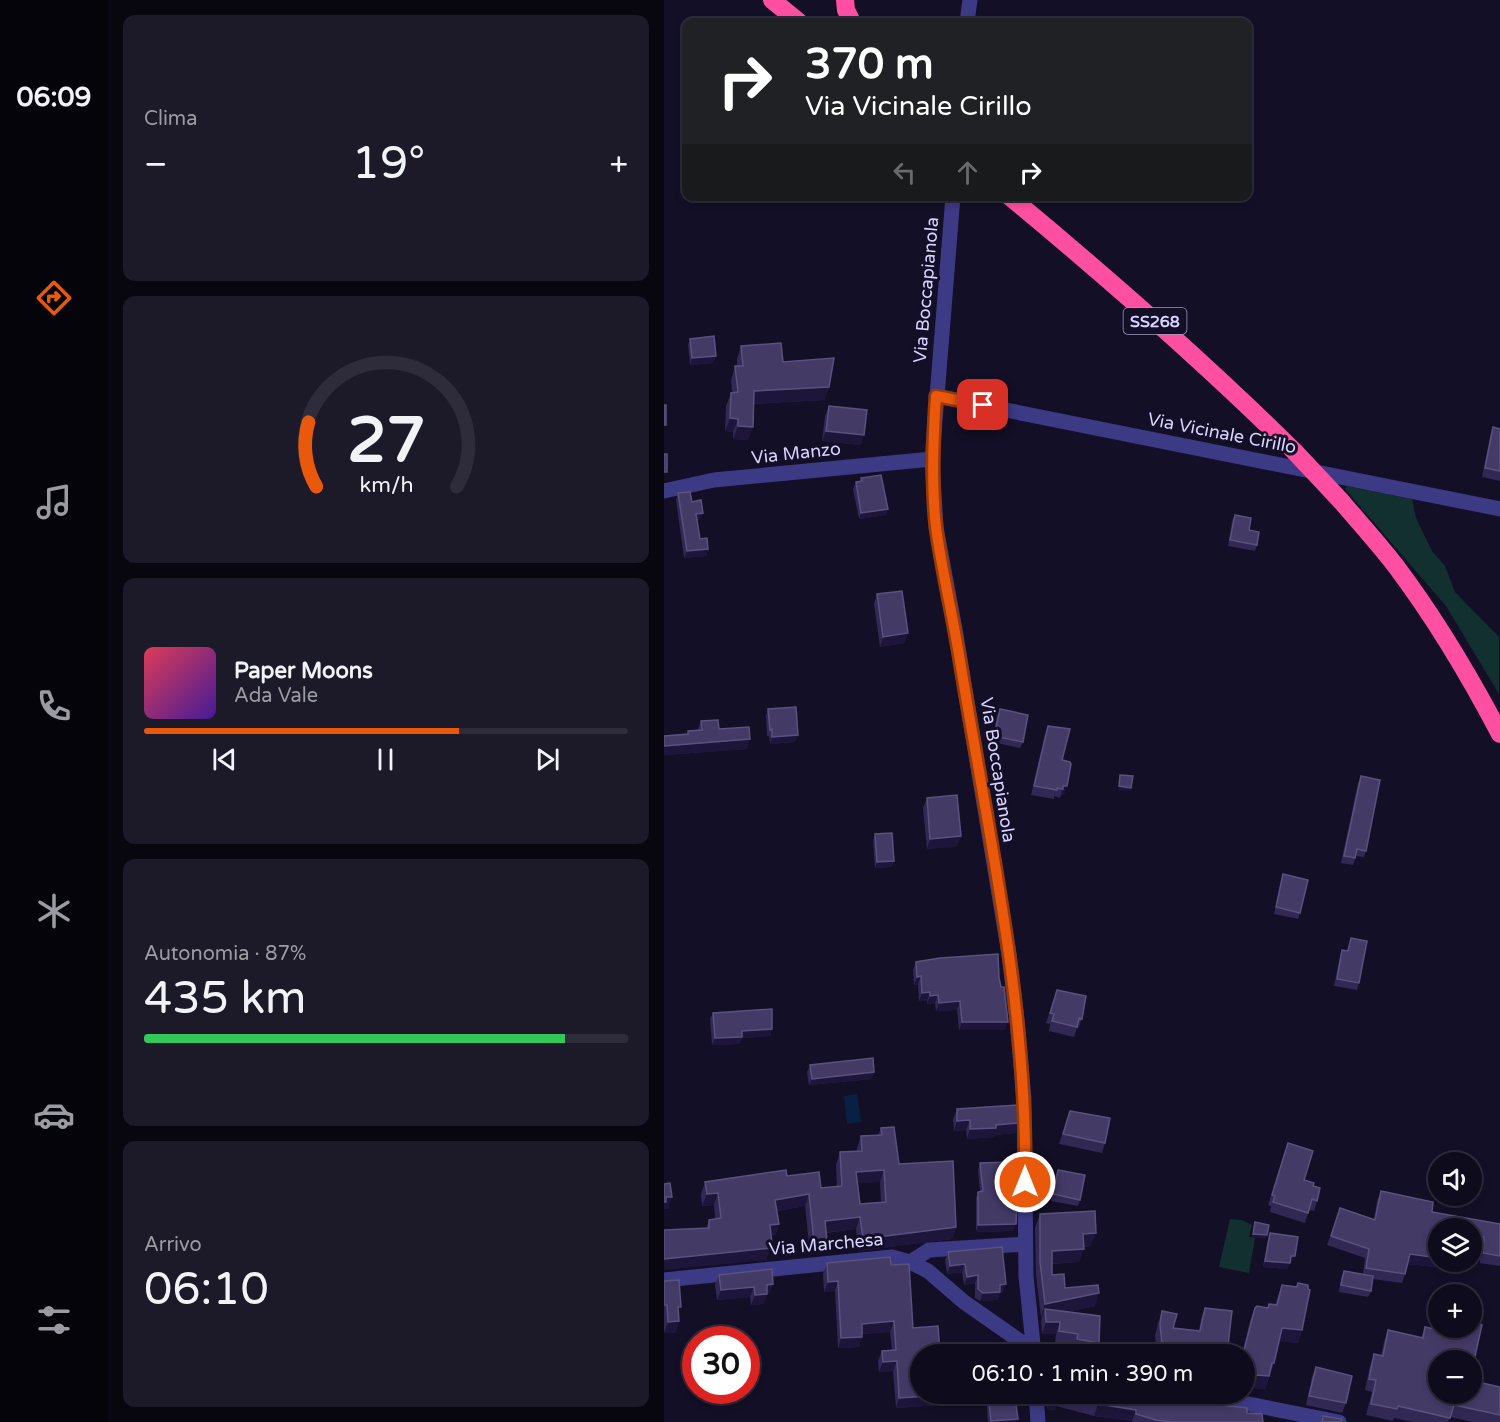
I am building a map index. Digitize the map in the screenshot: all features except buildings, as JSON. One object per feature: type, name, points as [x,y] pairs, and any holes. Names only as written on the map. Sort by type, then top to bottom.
[{"type":"highway","points":[[772,0],[794,18]]},
{"type":"highway","points":[[845,0],[850,18]]},
{"type":"highway","name":"SS268","points":[[1015,201],[1164,329],[1240,398],[1341,501],[1393,563],[1434,619],[1500,734]]},
{"type":"street","points":[[968,18],[970,0]]},
{"type":"street","name":"Via Boccapianola","points":[[953,201],[932,459],[936,526],[1009,954],[1024,1099],[1025,1244],[1030,1333],[1033,1344]]},
{"type":"street","name":"Via Vicinale Cirillo","points":[[936,396],[1500,509]]},
{"type":"street","name":"Via Manzo","points":[[664,491],[714,480],[932,459]]},
{"type":"street","points":[[910,1262],[929,1250],[1025,1244]]},
{"type":"street","name":"Via Marchesa","points":[[664,1280],[892,1257],[910,1262],[928,1271],[964,1302],[1023,1344]]},
{"type":"street","points":[[1037,1404],[1038,1422]]},
{"type":"street","points":[[1240,1404],[1294,1417],[1339,1422]]},
{"type":"green space","points":[[1347,486],[1412,499],[1416,518],[1432,551],[1445,566],[1455,592],[1499,637],[1499,694],[1446,606],[1345,489]]},
{"type":"green space","points":[[1230,1219],[1242,1220],[1252,1225],[1249,1237],[1255,1238],[1249,1273],[1219,1267]]},
{"type":"water","points":[[857,1094],[861,1122],[847,1124],[844,1096]]},
{"type":"route","points":[[983,405],[936,396],[932,459],[936,526],[1009,954],[1024,1099],[1025,1182]]}]
